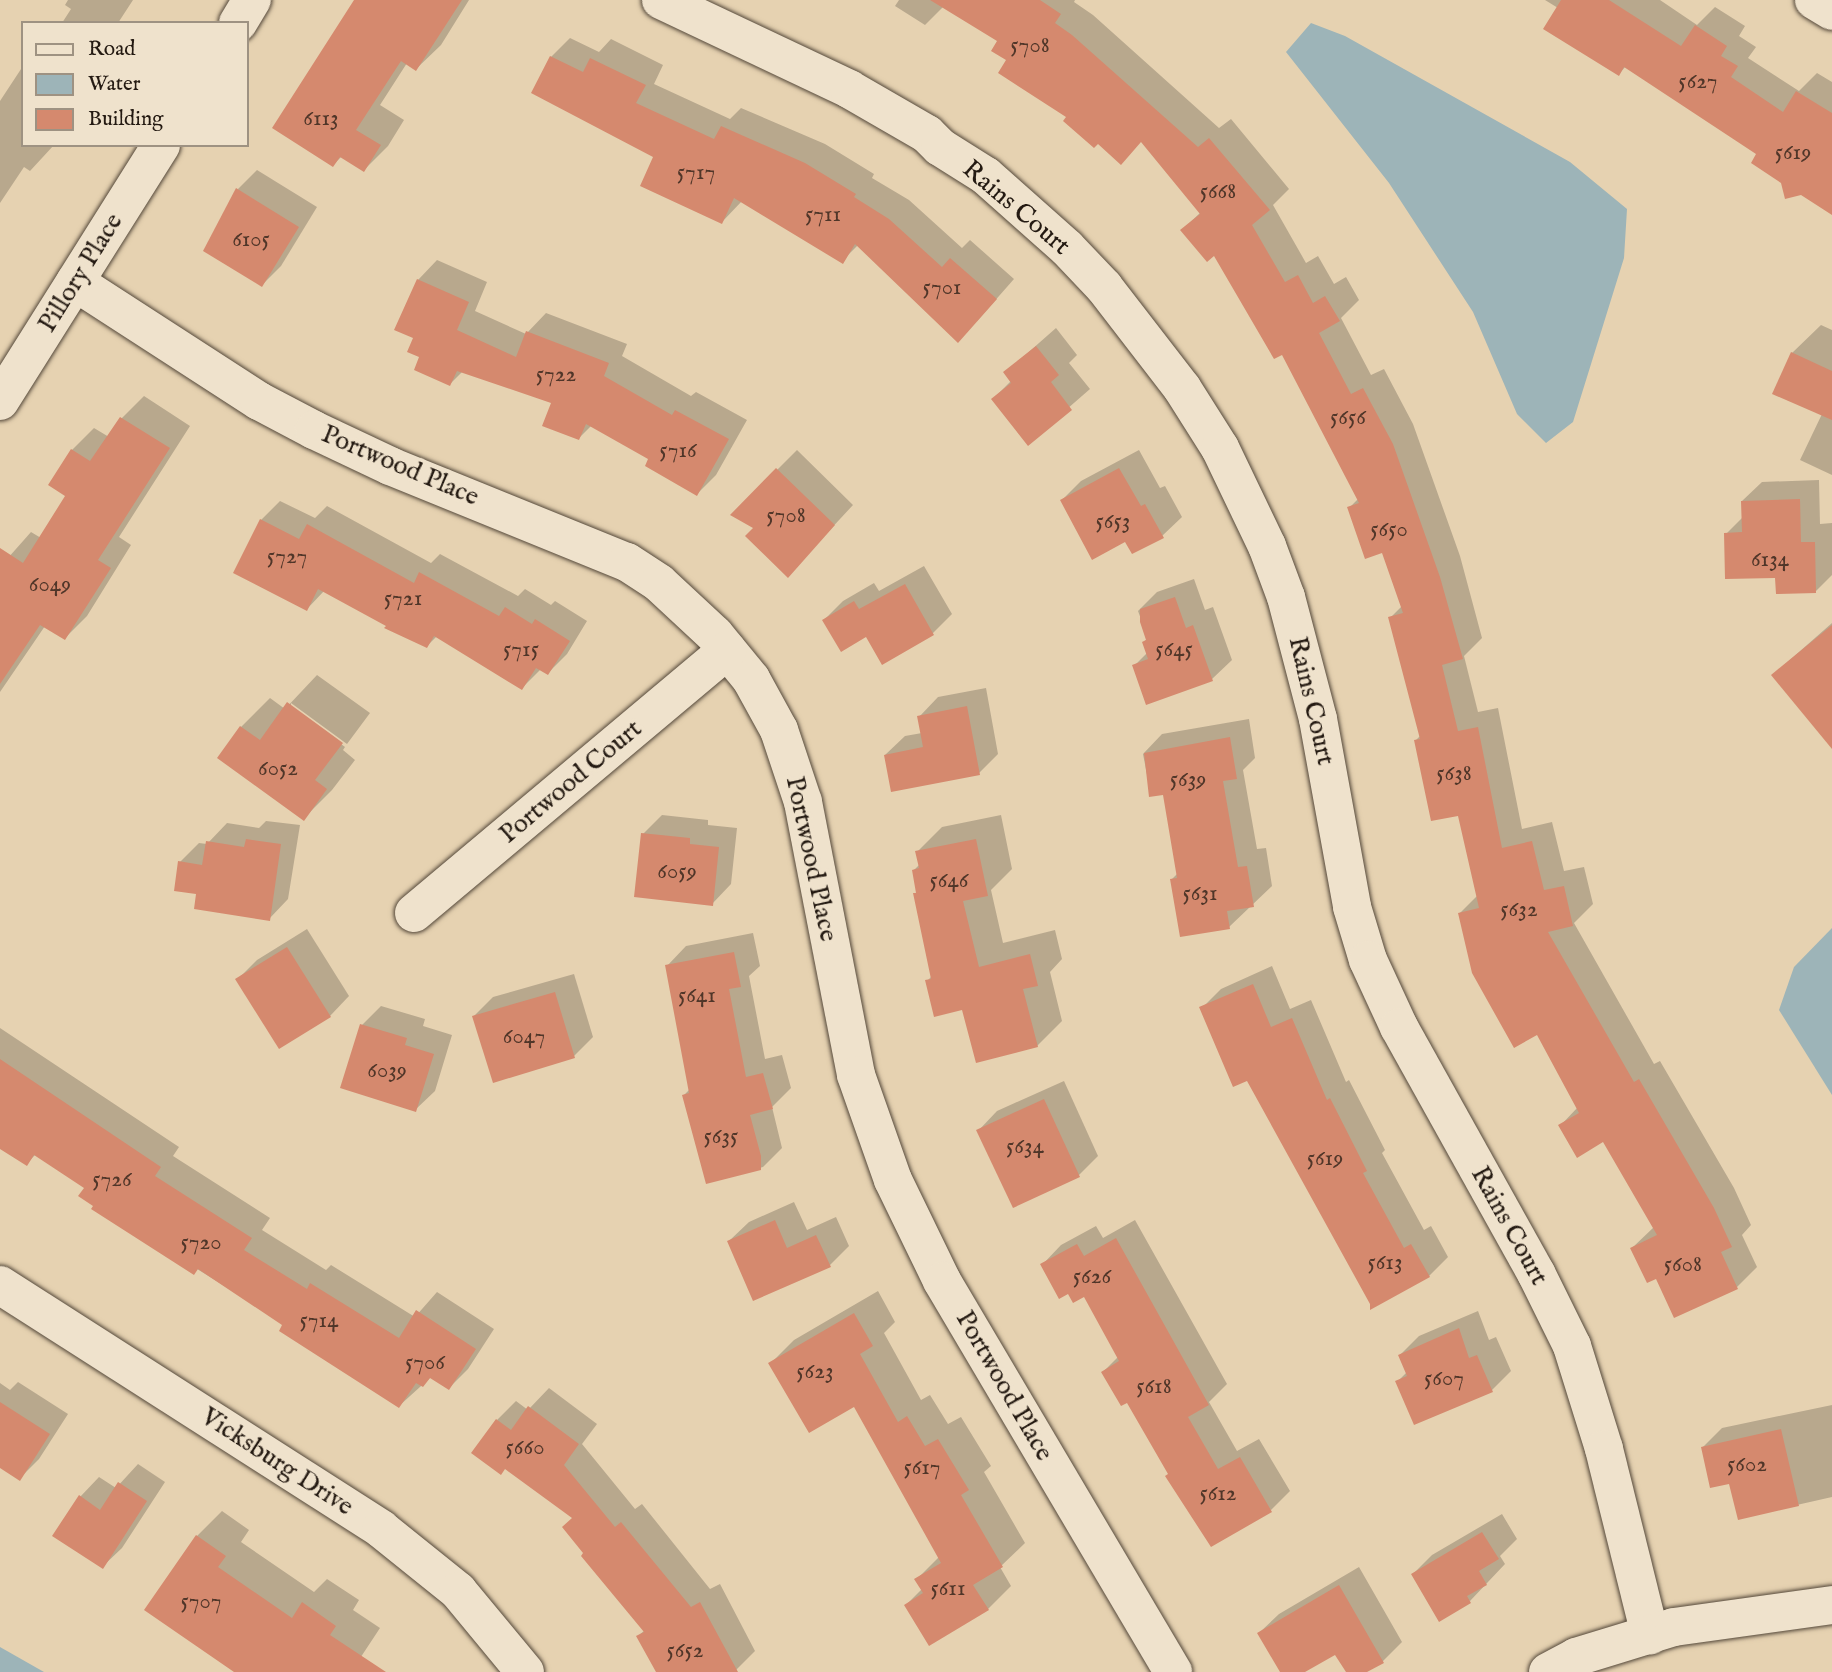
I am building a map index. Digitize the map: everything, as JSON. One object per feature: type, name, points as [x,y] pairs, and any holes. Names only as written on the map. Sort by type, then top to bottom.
[{"type":"street","points":[[239,21],[253,0]]},
{"type":"street","name":"Rains Court","points":[[661,0],[849,89],[927,134],[940,147],[986,176],[1057,238],[1104,287],[1181,388],[1220,448],[1267,546],[1293,622],[1318,719],[1352,907],[1368,960],[1399,1027],[1536,1273],[1572,1346],[1604,1449],[1650,1635]]},
{"type":"street","points":[[1814,0],[1832,11]]},
{"type":"street","name":"Pillory Place","points":[[0,401],[160,147]]},
{"type":"street","name":"Portwood Place","points":[[75,282],[259,401],[314,430],[390,466],[627,562],[666,590],[727,650],[751,679],[779,730],[798,785],[856,1075],[873,1128],[907,1215],[949,1293],[1173,1672]]},
{"type":"street","name":"Portwood Court","points":[[414,913],[727,650]]},
{"type":"street","name":"Vicksburg Drive","points":[[0,1285],[381,1529],[458,1591],[525,1672]]},
{"type":"street","points":[[1548,1672],[1576,1657],[1674,1627],[1832,1605]]},
{"type":"water","points":[[1311,23],[1345,36],[1570,162],[1627,209],[1624,258],[1573,422],[1546,443],[1517,414],[1473,312],[1389,183],[1286,52]]},
{"type":"water","points":[[1832,928],[1832,1095],[1779,1010],[1794,967]]},
{"type":"water","points":[[0,1647],[44,1672],[0,1672]]},
{"type":"building","points":[[354,0],[462,0],[416,71],[401,61],[356,130],[381,145],[364,172],[340,157],[333,167],[272,128]]},
{"type":"building","points":[[930,0],[1040,0],[1061,14],[1055,23],[1198,147],[1209,138],[1270,210],[1252,225],[1285,282],[1298,275],[1313,303],[1325,296],[1340,321],[1319,333],[1351,394],[1363,388],[1393,444],[1440,577],[1463,659],[1442,665],[1458,731],[1478,727],[1502,848],[1532,841],[1544,890],[1564,886],[1573,926],[1548,932],[1634,1082],[1639,1079],[1714,1208],[1732,1247],[1721,1252],[1738,1289],[1674,1318],[1656,1279],[1647,1283],[1630,1248],[1657,1235],[1603,1142],[1577,1158],[1558,1125],[1579,1113],[1537,1035],[1514,1048],[1472,973],[1458,913],[1479,908],[1458,816],[1431,821],[1414,740],[1420,739],[1388,617],[1403,613],[1382,553],[1365,559],[1347,507],[1359,503],[1282,355],[1274,359],[1214,256],[1207,262],[1180,230],[1200,214],[1141,142],[1121,165],[1098,144],[1094,148],[1063,121],[1066,117],[998,73],[1006,60],[991,51],[997,41]]},
{"type":"building","points":[[1561,0],[1609,0],[1681,46],[1695,25],[1727,46],[1721,56],[1738,66],[1731,77],[1783,112],[1796,91],[1832,113],[1832,215],[1801,195],[1785,199],[1781,183],[1751,163],[1756,154],[1624,67],[1619,76],[1543,29]]},
{"type":"building","points":[[550,56],[583,72],[590,58],[646,85],[636,103],[714,139],[721,126],[805,163],[856,194],[854,197],[889,219],[942,267],[950,258],[997,299],[958,343],[855,244],[843,264],[734,198],[722,224],[640,186],[653,157],[531,93]]},
{"type":"building","points":[[236,188],[299,227],[262,287],[203,251]]},
{"type":"building","points":[[417,279],[469,302],[457,330],[516,357],[526,331],[609,363],[604,376],[672,415],[675,410],[729,439],[697,496],[645,466],[648,459],[586,424],[579,440],[542,426],[551,403],[457,371],[450,386],[414,370],[419,357],[407,352],[413,338],[394,330]]},
{"type":"building","points":[[1036,346],[1059,375],[1051,382],[1072,410],[1028,446],[991,399],[1011,383],[1003,372]]},
{"type":"building","points":[[1791,352],[1832,371],[1832,420],[1772,394]]},
{"type":"building","points":[[120,417],[170,448],[98,560],[111,568],[65,640],[40,625],[0,684],[0,548],[23,563],[65,496],[48,485],[71,449],[90,461]]},
{"type":"building","points":[[776,468],[835,525],[788,578],[745,536],[753,528],[730,515]]},
{"type":"building","points":[[1119,468],[1141,506],[1145,504],[1164,538],[1132,554],[1125,542],[1092,560],[1060,500]]},
{"type":"building","points":[[1800,499],[1801,542],[1815,542],[1816,593],[1776,594],[1775,578],[1725,579],[1724,533],[1742,532],[1741,501]]},
{"type":"building","points":[[260,519],[299,539],[307,524],[414,583],[419,572],[499,616],[505,607],[532,624],[535,619],[570,641],[548,675],[536,668],[522,690],[434,636],[427,648],[384,628],[386,626],[318,589],[307,611],[233,573]]},
{"type":"building","points":[[905,584],[934,635],[882,665],[866,637],[841,652],[822,620],[854,601],[859,609]]},
{"type":"building","points":[[1175,597],[1186,628],[1193,625],[1213,681],[1146,705],[1132,665],[1148,659],[1142,642],[1146,640],[1140,622],[1140,609]]},
{"type":"building","points":[[1832,625],[1832,749],[1771,675]]},
{"type":"building","points":[[287,702],[343,743],[315,780],[327,789],[304,821],[217,758],[240,726],[260,740]]},
{"type":"building","points":[[967,706],[980,775],[891,792],[884,755],[923,747],[917,716]]},
{"type":"building","points":[[1230,737],[1237,779],[1223,781],[1238,867],[1247,866],[1254,907],[1227,911],[1230,929],[1180,937],[1170,879],[1177,878],[1163,795],[1149,797],[1144,753]]},
{"type":"building","points":[[641,833],[690,838],[690,844],[719,847],[713,906],[634,897]]},
{"type":"building","points":[[246,839],[281,844],[270,921],[194,909],[196,894],[174,891],[178,861],[202,865],[206,841],[244,847]]},
{"type":"building","points":[[976,839],[988,896],[963,901],[979,967],[1030,954],[1038,986],[1023,989],[1038,1047],[976,1063],[962,1010],[934,1017],[925,980],[931,979],[913,893],[916,893],[912,870],[919,868],[915,851]]},
{"type":"building","points":[[287,947],[331,1017],[279,1049],[235,979]]},
{"type":"building","points":[[734,952],[741,987],[729,989],[746,1077],[763,1073],[773,1109],[750,1115],[761,1156],[761,1170],[706,1184],[682,1095],[689,1093],[665,965]]},
{"type":"building","points":[[1253,984],[1271,1027],[1292,1018],[1327,1100],[1330,1098],[1367,1171],[1363,1173],[1404,1248],[1411,1244],[1430,1277],[1370,1310],[1370,1304],[1247,1081],[1233,1087],[1199,1007]]},
{"type":"building","points":[[555,992],[575,1058],[493,1083],[472,1016]]},
{"type":"building","points":[[360,1024],[407,1038],[405,1045],[434,1054],[416,1112],[340,1088]]},
{"type":"building","points":[[0,1059],[161,1167],[155,1176],[252,1238],[244,1250],[307,1289],[310,1283],[399,1338],[416,1310],[476,1349],[449,1390],[430,1378],[423,1387],[416,1383],[399,1408],[279,1331],[282,1325],[198,1269],[194,1275],[91,1209],[93,1206],[78,1196],[84,1188],[34,1155],[27,1166],[0,1149]]},
{"type":"building","points":[[1044,1099],[1080,1177],[1013,1208],[976,1130]]},
{"type":"building","points":[[775,1220],[787,1248],[816,1235],[831,1267],[753,1301],[727,1241]]},
{"type":"building","points":[[1116,1238],[1209,1405],[1188,1417],[1218,1469],[1240,1457],[1272,1512],[1211,1547],[1165,1476],[1168,1474],[1127,1403],[1121,1406],[1101,1372],[1119,1361],[1084,1297],[1073,1303],[1068,1294],[1059,1299],[1040,1264],[1077,1244],[1084,1256]]},
{"type":"building","points":[[854,1313],[873,1346],[860,1354],[898,1422],[907,1416],[925,1446],[938,1439],[969,1490],[961,1495],[1003,1567],[973,1585],[989,1610],[929,1646],[904,1605],[923,1593],[914,1579],[941,1563],[854,1407],[809,1433],[768,1363]]},
{"type":"building","points":[[1459,1328],[1469,1358],[1477,1355],[1493,1392],[1414,1425],[1395,1381],[1407,1376],[1398,1355]]},
{"type":"building","points":[[0,1402],[50,1434],[20,1481],[0,1468]]},
{"type":"building","points":[[528,1406],[579,1444],[564,1465],[615,1527],[621,1522],[691,1607],[700,1602],[738,1672],[656,1672],[636,1636],[644,1632],[581,1556],[583,1553],[562,1527],[572,1518],[505,1469],[501,1475],[471,1453],[496,1419],[511,1430]]},
{"type":"building","points":[[1781,1429],[1799,1506],[1738,1520],[1729,1484],[1710,1488],[1701,1447]]},
{"type":"building","points":[[118,1482],[147,1501],[103,1569],[52,1536],[79,1495],[100,1510]]},
{"type":"building","points":[[1482,1532],[1499,1559],[1479,1571],[1487,1585],[1467,1596],[1471,1603],[1439,1622],[1411,1574]]},
{"type":"building","points":[[196,1535],[226,1556],[218,1567],[292,1618],[302,1602],[336,1626],[330,1635],[386,1672],[234,1672],[144,1610]]},
{"type":"building","points":[[1339,1585],[1384,1663],[1367,1672],[1346,1672],[1335,1655],[1305,1672],[1280,1672],[1257,1633]]}]
